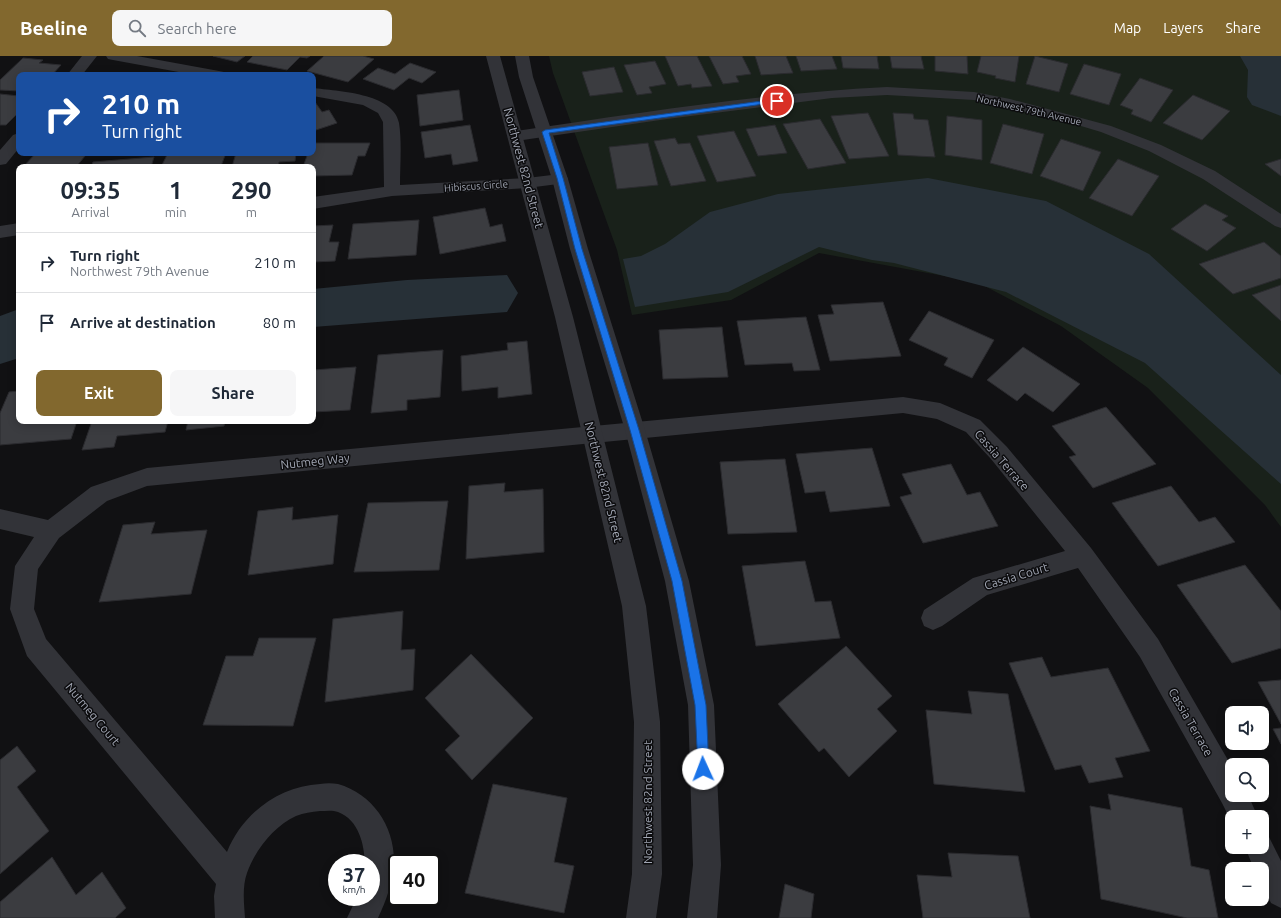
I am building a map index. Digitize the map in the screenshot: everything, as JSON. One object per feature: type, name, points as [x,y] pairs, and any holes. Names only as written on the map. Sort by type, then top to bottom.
[{"type":"street","points":[[77,72],[90,56]]},
{"type":"street","points":[[113,56],[202,72]]},
{"type":"street","name":"Northwest 82nd Street","points":[[493,56],[564,317],[634,606],[647,722],[647,874],[641,918]]},
{"type":"street","points":[[522,56],[526,77],[560,178],[579,249],[635,430],[677,581],[701,705],[707,865],[702,918]]},
{"type":"street","name":"Northwest 79th Avenue","points":[[516,136],[667,114],[832,94],[887,91],[974,96],[1066,117],[1155,148],[1209,175],[1281,222]]},
{"type":"street","points":[[316,93],[367,102],[384,110],[391,122],[392,191]]},
{"type":"street","points":[[0,160],[16,141]]},
{"type":"street","name":"Hibiscus Circle","points":[[316,203],[392,191],[527,183],[560,178]]},
{"type":"street","points":[[0,232],[16,229]]},
{"type":"street","name":"Cassia Terrace","points":[[593,434],[903,405],[940,411],[973,426],[999,453],[1083,556],[1149,648],[1225,780]]},
{"type":"street","name":"Nutmeg Way","points":[[51,530],[99,494],[147,477],[593,434]]},
{"type":"street","points":[[0,519],[51,530]]},
{"type":"street","name":"Nutmeg Court","points":[[51,530],[27,566],[22,610],[36,647],[230,878]]},
{"type":"street","name":"Cassia Court","points":[[933,618],[981,586],[1083,556]]},
{"type":"street","points":[[230,918],[227,904],[230,878],[242,849],[260,825],[283,807],[308,798],[331,796],[353,805],[369,821],[378,844],[380,872],[372,900],[362,918]]},
{"type":"street","points":[[1262,854],[1281,893]]},
{"type":"shaded area","points":[[549,56],[1281,56],[1281,527],[1265,505],[1148,388],[1061,326],[977,282],[819,253],[731,300],[632,315],[617,250],[553,73]]},
{"type":"shaded area","points":[[1240,56],[1281,56],[1281,116],[1252,105],[1247,97],[1248,70]]},
{"type":"shaded area","points":[[928,178],[1046,201],[1149,254],[1281,375],[1281,484],[1145,363],[1006,292],[894,263],[872,260],[819,247],[728,292],[635,307],[623,259],[641,256],[665,244],[710,212],[778,194]]},
{"type":"shaded area","points":[[507,275],[518,293],[507,312],[316,327],[316,289],[407,280]]},
{"type":"shaded area","points":[[16,310],[16,359],[0,364],[0,316]]},
{"type":"building","points":[[213,56],[245,56],[237,62]]},
{"type":"building","points":[[253,56],[310,56],[307,58],[300,57],[287,70],[247,62]]},
{"type":"building","points":[[324,56],[363,56],[374,59],[348,82],[316,73],[316,72],[307,71]]},
{"type":"building","points":[[665,56],[697,56],[712,86],[692,88],[691,84],[678,86]]},
{"type":"building","points":[[709,56],[742,56],[751,74],[736,76],[739,82],[723,84]]},
{"type":"building","points":[[755,56],[786,56],[793,73],[761,75]]},
{"type":"building","points":[[796,56],[832,56],[837,69],[801,71]]},
{"type":"building","points":[[841,56],[877,56],[879,69],[843,68]]},
{"type":"building","points":[[890,56],[921,56],[924,69],[892,68]]},
{"type":"building","points":[[935,56],[967,56],[968,74],[935,71]]},
{"type":"building","points":[[981,56],[1019,56],[1015,82],[995,78],[996,76],[977,72]]},
{"type":"building","points":[[1035,56],[1068,64],[1059,92],[1026,84]]},
{"type":"building","points":[[23,58],[43,60],[39,63],[61,65],[55,72],[16,72],[16,91],[0,90],[0,80]]},
{"type":"building","points":[[655,61],[666,84],[649,87],[652,93],[637,95],[624,65]]},
{"type":"building","points":[[410,63],[436,72],[422,83],[409,78],[394,90],[363,79],[378,68],[395,74]]},
{"type":"building","points":[[1084,64],[1121,74],[1109,105],[1070,94]]},
{"type":"building","points":[[614,67],[623,92],[590,96],[582,72]]},
{"type":"building","points":[[1140,78],[1173,90],[1151,122],[1131,114],[1133,110],[1120,105]]},
{"type":"building","points":[[459,90],[463,120],[420,126],[417,95]]},
{"type":"building","points":[[0,94],[16,96],[16,115],[6,125],[0,125]]},
{"type":"building","points":[[1193,95],[1230,111],[1202,140],[1163,123]]},
{"type":"building","points":[[316,103],[322,112],[329,110],[337,123],[316,130]]},
{"type":"building","points":[[868,113],[889,156],[849,159],[831,116]]},
{"type":"building","points":[[893,113],[913,114],[914,119],[928,120],[935,157],[898,155]]},
{"type":"building","points":[[947,116],[982,120],[982,160],[945,155]]},
{"type":"building","points":[[820,119],[846,163],[808,169],[783,124]]},
{"type":"building","points":[[1003,124],[1044,134],[1032,174],[990,163]]},
{"type":"building","points":[[470,125],[478,161],[453,165],[451,154],[425,158],[421,132]]},
{"type":"building","points":[[775,125],[787,153],[758,156],[746,129]]},
{"type":"building","points":[[734,131],[756,176],[717,182],[697,136]]},
{"type":"building","points":[[675,138],[678,144],[690,143],[706,181],[671,186],[654,141]]},
{"type":"building","points":[[1061,139],[1101,152],[1083,191],[1040,176]]},
{"type":"building","points":[[316,143],[370,143],[365,156],[358,156],[352,175],[316,176],[316,164],[304,164],[307,156],[316,156]]},
{"type":"building","points":[[648,143],[658,185],[617,189],[609,147]]},
{"type":"building","points":[[33,156],[85,156],[78,164],[26,164]]},
{"type":"building","points":[[166,156],[225,156],[222,164],[162,164]]},
{"type":"building","points":[[235,156],[296,156],[295,161],[279,162],[279,164],[233,164]]},
{"type":"building","points":[[154,157],[152,164],[92,164],[93,162]]},
{"type":"building","points":[[1118,159],[1159,176],[1132,216],[1089,198]]},
{"type":"building","points":[[1281,159],[1281,176],[1265,164]]},
{"type":"building","points":[[1205,204],[1228,216],[1222,220],[1236,228],[1207,251],[1171,229]]},
{"type":"building","points":[[485,208],[490,227],[502,224],[506,241],[440,254],[433,217]]},
{"type":"building","points":[[419,220],[416,255],[348,259],[353,224]]},
{"type":"building","points":[[333,225],[329,242],[339,242],[335,261],[316,262],[316,226]]},
{"type":"building","points":[[1264,242],[1281,256],[1281,278],[1233,294],[1199,264]]},
{"type":"building","points":[[1281,285],[1281,321],[1252,295]]},
{"type":"building","points":[[883,302],[901,356],[830,361],[818,315],[834,314],[831,305]]},
{"type":"building","points":[[929,311],[994,340],[972,378],[944,365],[948,358],[909,340]]},
{"type":"building","points":[[806,317],[820,370],[794,371],[792,363],[745,365],[737,321]]},
{"type":"building","points":[[722,327],[728,377],[663,379],[659,330]]},
{"type":"building","points":[[527,341],[532,394],[498,398],[498,387],[462,391],[461,356],[508,350],[507,343]]},
{"type":"building","points":[[1023,347],[1080,384],[1053,412],[1025,393],[1017,401],[987,380]]},
{"type":"building","points":[[443,350],[440,397],[407,400],[407,410],[371,413],[378,355]]},
{"type":"building","points":[[356,367],[350,410],[316,412],[316,370]]},
{"type":"building","points":[[16,391],[16,424],[76,424],[71,439],[0,445],[0,413],[9,392]]},
{"type":"building","points":[[1106,407],[1156,464],[1093,488],[1069,457],[1076,455],[1052,426]]},
{"type":"building","points":[[91,424],[167,424],[165,432],[117,436],[114,447],[82,450]]},
{"type":"building","points":[[187,424],[224,424],[224,426],[186,430]]},
{"type":"building","points":[[872,448],[890,506],[830,512],[825,491],[805,493],[796,454]]},
{"type":"building","points":[[785,459],[797,532],[728,534],[720,462]]},
{"type":"building","points":[[951,464],[967,495],[980,492],[998,526],[923,543],[900,497],[912,494],[902,474]]},
{"type":"building","points":[[505,483],[504,492],[543,489],[544,552],[466,559],[469,486]]},
{"type":"building","points":[[1171,486],[1199,522],[1215,517],[1235,542],[1158,566],[1112,503]]},
{"type":"building","points":[[448,501],[439,570],[354,572],[368,503]]},
{"type":"building","points":[[293,507],[292,520],[338,515],[333,564],[248,575],[258,511]]},
{"type":"building","points":[[155,522],[151,534],[207,530],[191,594],[99,602],[123,525]]},
{"type":"building","points":[[805,561],[815,602],[831,601],[840,638],[756,646],[742,566]]},
{"type":"building","points":[[1245,565],[1281,611],[1281,648],[1232,663],[1177,585]]},
{"type":"building","points":[[403,611],[401,650],[415,649],[413,690],[325,702],[333,619]]},
{"type":"building","points":[[259,638],[316,638],[293,726],[203,725],[226,656],[253,656]]},
{"type":"building","points":[[846,646],[892,696],[877,709],[897,731],[849,777],[824,748],[819,752],[778,704]]},
{"type":"building","points":[[471,654],[533,718],[472,780],[445,750],[460,736],[425,698]]},
{"type":"building","points":[[1042,657],[1051,677],[1108,668],[1150,751],[1115,758],[1123,777],[1089,783],[1081,765],[1055,770],[1009,663]]},
{"type":"building","points":[[1281,680],[1281,724],[1258,682]]},
{"type":"building","points":[[968,691],[1008,694],[1025,792],[934,784],[926,710],[972,714]]},
{"type":"building","points":[[1281,728],[1281,744],[1273,729]]},
{"type":"building","points":[[17,746],[36,771],[17,787],[49,831],[0,874],[0,760]]},
{"type":"building","points":[[493,784],[567,798],[554,862],[574,866],[564,913],[465,893]]},
{"type":"building","points":[[1108,794],[1182,808],[1191,866],[1209,870],[1218,918],[1187,918],[1101,899],[1090,806],[1111,810]]},
{"type":"building","points":[[948,853],[1018,856],[1030,918],[923,918],[917,875],[952,877]]},
{"type":"building","points":[[52,857],[76,895],[102,872],[126,908],[115,918],[0,918],[0,902]]},
{"type":"building","points":[[785,884],[814,894],[811,918],[779,918]]},
{"type":"route","points":[[703,769],[701,705],[677,581],[635,430],[579,249],[560,178],[545,132],[667,114],[777,101]]}]
